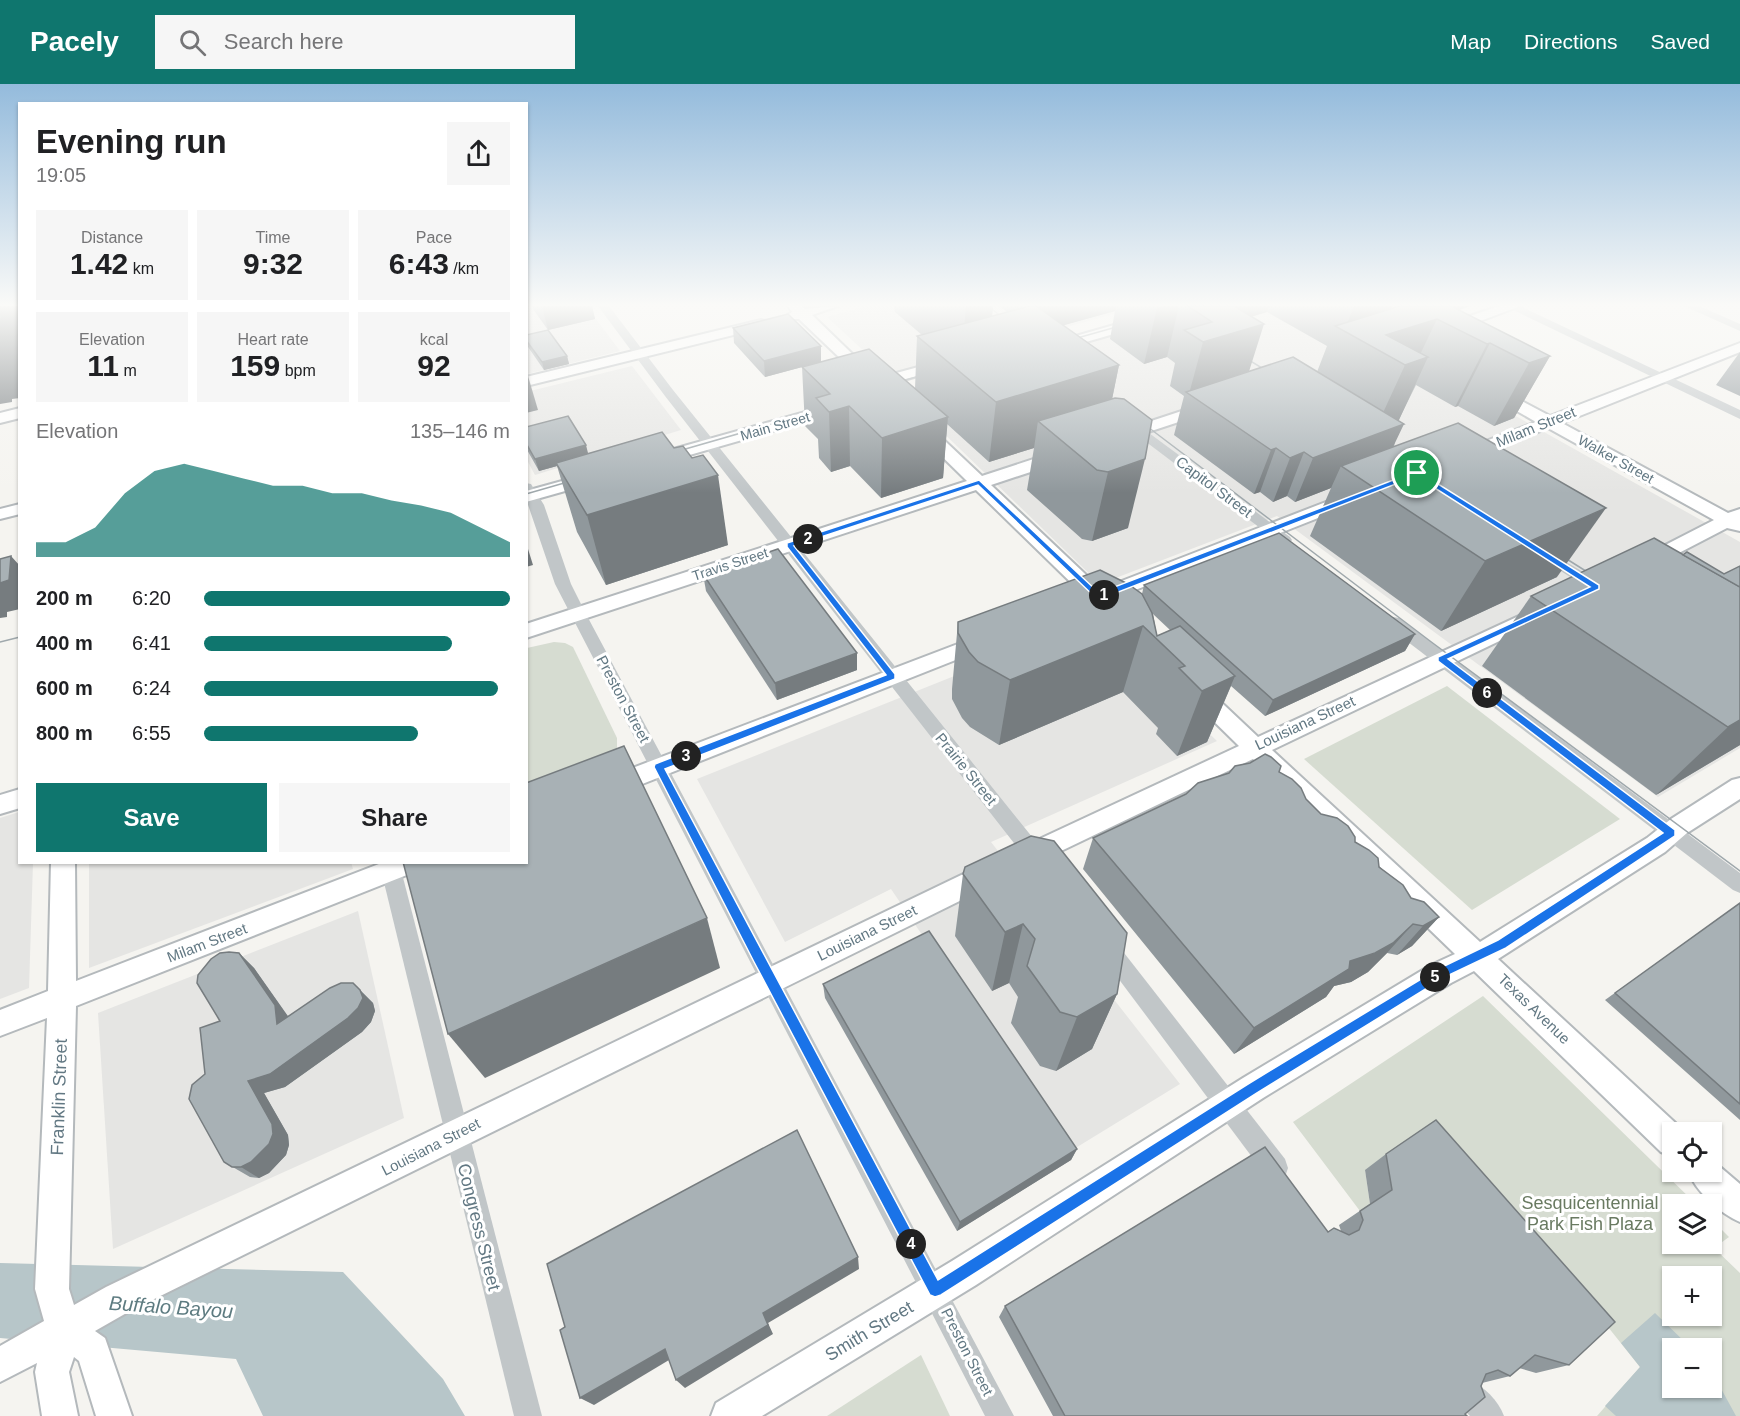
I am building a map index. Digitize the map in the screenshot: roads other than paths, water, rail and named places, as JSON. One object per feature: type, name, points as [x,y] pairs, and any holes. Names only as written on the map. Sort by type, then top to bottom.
[{"type":"main road","points":[[528,382],[583,368]]},
{"type":"main road","points":[[849,368],[872,394]]},
{"type":"main road","name":"Main Street","points":[[872,394],[940,368]]},
{"type":"main road","name":"Milam Street","points":[[1454,459],[1686,368]]},
{"type":"main road","name":"Main Street","points":[[650,447],[705,438],[872,394],[949,377]]},
{"type":"main road","name":"Walker Street","points":[[1484,387],[1736,521]]},
{"type":"main road","name":"Main Street","points":[[644,464],[705,438],[838,394]]},
{"type":"main road","points":[[1112,439],[1220,403]]},
{"type":"main road","points":[[0,418],[18,414]]},
{"type":"main road","points":[[911,418],[979,483],[1097,605],[1271,530],[1361,495]]},
{"type":"main road","name":"Travis Street","points":[[528,630],[1078,450]]},
{"type":"main road","points":[[528,490],[593,463]]},
{"type":"main road","points":[[528,490],[612,472]]},
{"type":"main road","points":[[0,514],[18,510]]},
{"type":"main road","points":[[1575,597],[1611,584],[1736,521]]},
{"type":"main road","name":"Louisiana Street","points":[[0,1365],[118,1299],[316,1205],[769,980],[1040,861],[1254,747],[1555,606]]},
{"type":"main road","points":[[593,793],[1001,635]]},
{"type":"main road","name":"Texas Avenue","points":[[1181,677],[1662,1131]]},
{"type":"main road","name":"Smith Street","points":[[729,1416],[1440,974],[1502,944],[1740,787]]},
{"type":"main road","points":[[0,805],[18,799]]},
{"type":"main road","name":"Franklin Street","points":[[63,864],[62,998],[52,1289],[64,1330]]},
{"type":"main road","name":"Milam Street","points":[[0,1023],[398,865]]},
{"type":"main road","points":[[1715,1182],[1740,1206]]},
{"type":"main road","points":[[60,1416],[52,1372],[64,1330],[93,1350],[114,1416]]},
{"type":"street","name":"Prairie Street","points":[[652,368],[892,677],[1040,861]]},
{"type":"street","points":[[1640,368],[1740,416]]},
{"type":"street","name":"Capitol Street","points":[[1118,414],[1297,550]]},
{"type":"street","name":"Preston Street","points":[[528,490],[542,519],[563,585],[1000,1416]]},
{"type":"street","points":[[1533,547],[1611,584]]},
{"type":"street","points":[[1378,611],[1740,884]]},
{"type":"street","name":"Congress Street","points":[[398,865],[456,1134],[526,1412]]},
{"type":"street","points":[[1094,931],[1290,1186]]},
{"type":"street","points":[[1468,1394],[1490,1416]]},
{"type":"water","name":"Buffalo Bayou","points":[[0,1263],[343,1272],[443,1379],[465,1416],[263,1416],[236,1359],[0,1338]]},
{"type":"water","points":[[1655,1313],[1662,1320],[1662,1326],[1668,1326],[1681,1338],[1662,1338],[1662,1398],[1722,1398],[1722,1390],[1736,1416],[1616,1416],[1605,1406],[1640,1367],[1621,1343]]},
{"type":"tram line","points":[[1262,368],[1275,376]]},
{"type":"tram line","points":[[890,384],[931,373]]},
{"type":"tram line","points":[[668,454],[821,410]]},
{"type":"tram line","points":[[1136,418],[1430,641],[1740,871]]},
{"type":"tram line","points":[[528,493],[578,479]]},
{"type":"tram line","points":[[1554,551],[1600,580]]},
{"type":"tram line","points":[[0,642],[18,638]]},
{"type":"park label","name":"Sesquicentennial Park Fish Plaza","points":[[1590,1213]]}]
